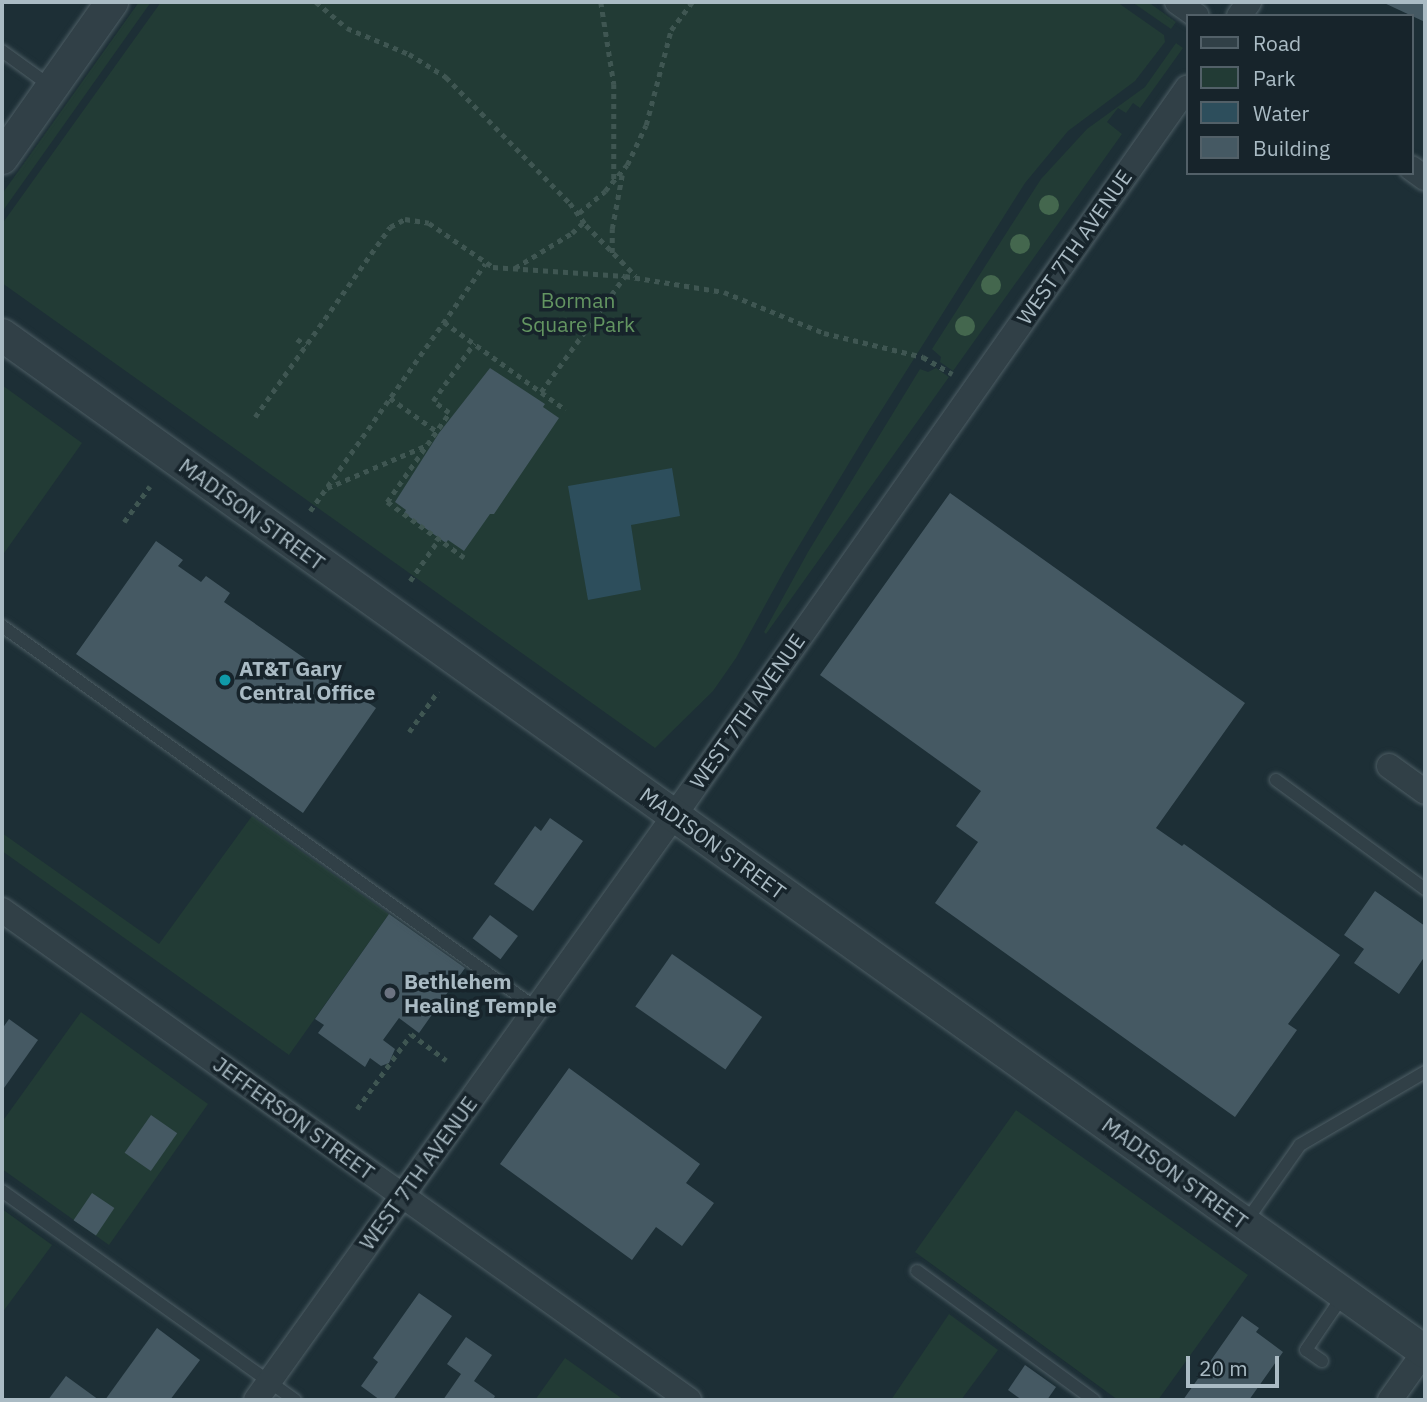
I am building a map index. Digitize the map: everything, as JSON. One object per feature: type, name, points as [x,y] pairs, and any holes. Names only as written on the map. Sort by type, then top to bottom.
[{"type":"street","points":[[2,158],[112,2]]},
{"type":"street","points":[[1177,2],[1194,14]]},
{"type":"street","name":"WEST 7TH AVENUE","points":[[263,1391],[674,816],[973,388],[1186,89]]},
{"type":"street","name":"MADISON STREET","points":[[2,335],[1425,1351]]},
{"type":"street","points":[[1389,766],[1425,792]]},
{"type":"street","name":"JEFFERSON STREET","points":[[2,910],[689,1400]]},
{"type":"street","points":[[1390,1400],[1425,1351]]},
{"type":"lane","points":[[2,51],[52,87]]},
{"type":"lane","points":[[2,626],[536,1008]]},
{"type":"lane","points":[[1276,780],[1425,889]]},
{"type":"lane","points":[[1245,1223],[1300,1145],[1425,1072]]},
{"type":"lane","points":[[2,1191],[263,1391],[295,1400]]},
{"type":"lane","points":[[917,1271],[1094,1400]]},
{"type":"lane","points":[[1322,1361],[1306,1350],[1344,1294]]},
{"type":"path","points":[[316,2],[346,28],[409,54],[446,77],[579,212],[584,222],[612,254],[636,277]]},
{"type":"path","points":[[601,2],[614,84],[614,182]]},
{"type":"path","points":[[579,212],[623,171],[646,125],[671,30],[692,2]]},
{"type":"path","points":[[612,254],[612,229],[623,171]]},
{"type":"path","points":[[255,416],[397,220],[412,218],[429,223],[485,264],[636,277],[724,292],[824,333],[933,361],[973,388]]},
{"type":"path","points":[[515,268],[572,233],[584,222]]},
{"type":"path","points":[[310,511],[485,264]]},
{"type":"path","points":[[541,392],[625,276]]},
{"type":"path","points":[[444,322],[566,410]]},
{"type":"path","points":[[297,339],[306,345]]},
{"type":"path","points":[[464,558],[387,502],[449,413],[433,401],[474,343]]},
{"type":"path","points":[[390,398],[438,432]]},
{"type":"path","points":[[326,488],[426,446]]},
{"type":"path","points":[[124,522],[150,486]]},
{"type":"path","points":[[410,581],[439,539]]},
{"type":"path","points":[[409,732],[438,691]]},
{"type":"path","points":[[356,1109],[411,1034],[446,1060]]},
{"type":"green space","points":[[139,2],[151,2],[2,212],[2,194]]},
{"type":"green space","name":"Borman Square Park","points":[[161,2],[1117,2],[1164,35],[1165,42],[1135,81],[1068,131],[1025,183],[869,430],[785,569],[736,658],[713,691],[655,748],[2,283],[2,224]]},
{"type":"green space","points":[[1132,2],[1148,2],[1176,22],[1171,29]]},
{"type":"green space","points":[[1176,43],[1183,48],[1140,108],[1133,103],[1126,113],[1118,108],[1107,122],[1122,134],[953,371],[940,362],[941,357],[932,349],[1041,179],[1087,129],[1145,87]]},
{"type":"green space","points":[[936,368],[949,377],[766,634],[764,632],[808,552],[920,369],[928,372]]},
{"type":"green space","points":[[2,385],[82,443],[2,556]]},
{"type":"green space","points":[[252,816],[389,914],[289,1055],[2,851],[2,833],[159,944]]},
{"type":"green space","points":[[81,1012],[208,1104],[109,1245],[2,1169],[2,1122]]},
{"type":"green space","points":[[1016,1110],[1248,1275],[1158,1400],[1118,1400],[915,1252]]},
{"type":"green space","points":[[2,1209],[52,1245],[2,1313]]},
{"type":"green space","points":[[949,1314],[998,1350],[961,1400],[891,1400]]},
{"type":"green space","points":[[565,1358],[624,1400],[535,1400]]},
{"type":"water","points":[[672,468],[680,516],[631,525],[641,590],[588,600],[568,486]]},
{"type":"building","points":[[1382,2],[1425,2],[1425,22],[1413,14]]},
{"type":"building","points":[[490,368],[545,404],[543,407],[559,418],[494,514],[490,514],[464,551],[448,540],[446,543],[404,513],[406,510],[395,502],[439,433]]},
{"type":"building","points":[[950,493],[1245,703],[1156,828],[1182,846],[1184,844],[1340,955],[1288,1024],[1297,1030],[1235,1117],[935,903],[978,842],[956,826],[981,791],[820,675]]},
{"type":"building","name":"AT&T Gary Central Office","points":[[156,541],[183,560],[178,566],[201,582],[206,576],[230,593],[224,602],[376,708],[303,813],[76,654]]},
{"type":"building","points":[[550,818],[583,841],[533,911],[494,884],[535,826],[541,831]]},
{"type":"building","points":[[1375,891],[1425,926],[1425,956],[1399,994],[1354,963],[1364,949],[1344,935]]},
{"type":"building","name":"Bethlehem Healing Temple","points":[[389,914],[465,968],[419,1033],[399,1018],[383,1040],[395,1049],[389,1063],[381,1066],[370,1058],[365,1067],[318,1033],[324,1025],[315,1019]]},
{"type":"building","points":[[490,915],[518,936],[500,959],[473,938]]},
{"type":"building","points":[[672,954],[762,1017],[725,1070],[635,1006]]},
{"type":"building","points":[[9,1019],[38,1040],[4,1088],[2,1029]]},
{"type":"building","points":[[569,1068],[700,1164],[686,1183],[714,1203],[682,1246],[656,1227],[632,1260],[500,1164]]},
{"type":"building","points":[[151,1115],[177,1133],[151,1171],[125,1153]]},
{"type":"building","points":[[92,1193],[114,1208],[96,1235],[74,1220]]},
{"type":"building","points":[[419,1293],[452,1316],[393,1400],[380,1400],[361,1386],[378,1362],[373,1358]]},
{"type":"building","points":[[1242,1316],[1259,1328],[1256,1332],[1283,1352],[1249,1400],[1183,1400]]},
{"type":"building","points":[[157,1328],[200,1360],[170,1400],[105,1400]]},
{"type":"building","points":[[466,1337],[492,1355],[474,1381],[495,1396],[493,1400],[443,1400],[461,1374],[447,1364]]},
{"type":"building","points":[[1025,1365],[1056,1387],[1047,1400],[1022,1400],[1008,1390]]},
{"type":"building","points":[[66,1376],[99,1400],[48,1400]]},
{"type":"place","name":"AT&T Gary Central Office","points":[[225,680]]},
{"type":"place","name":"Bethlehem Healing Temple","points":[[390,993]]}]
